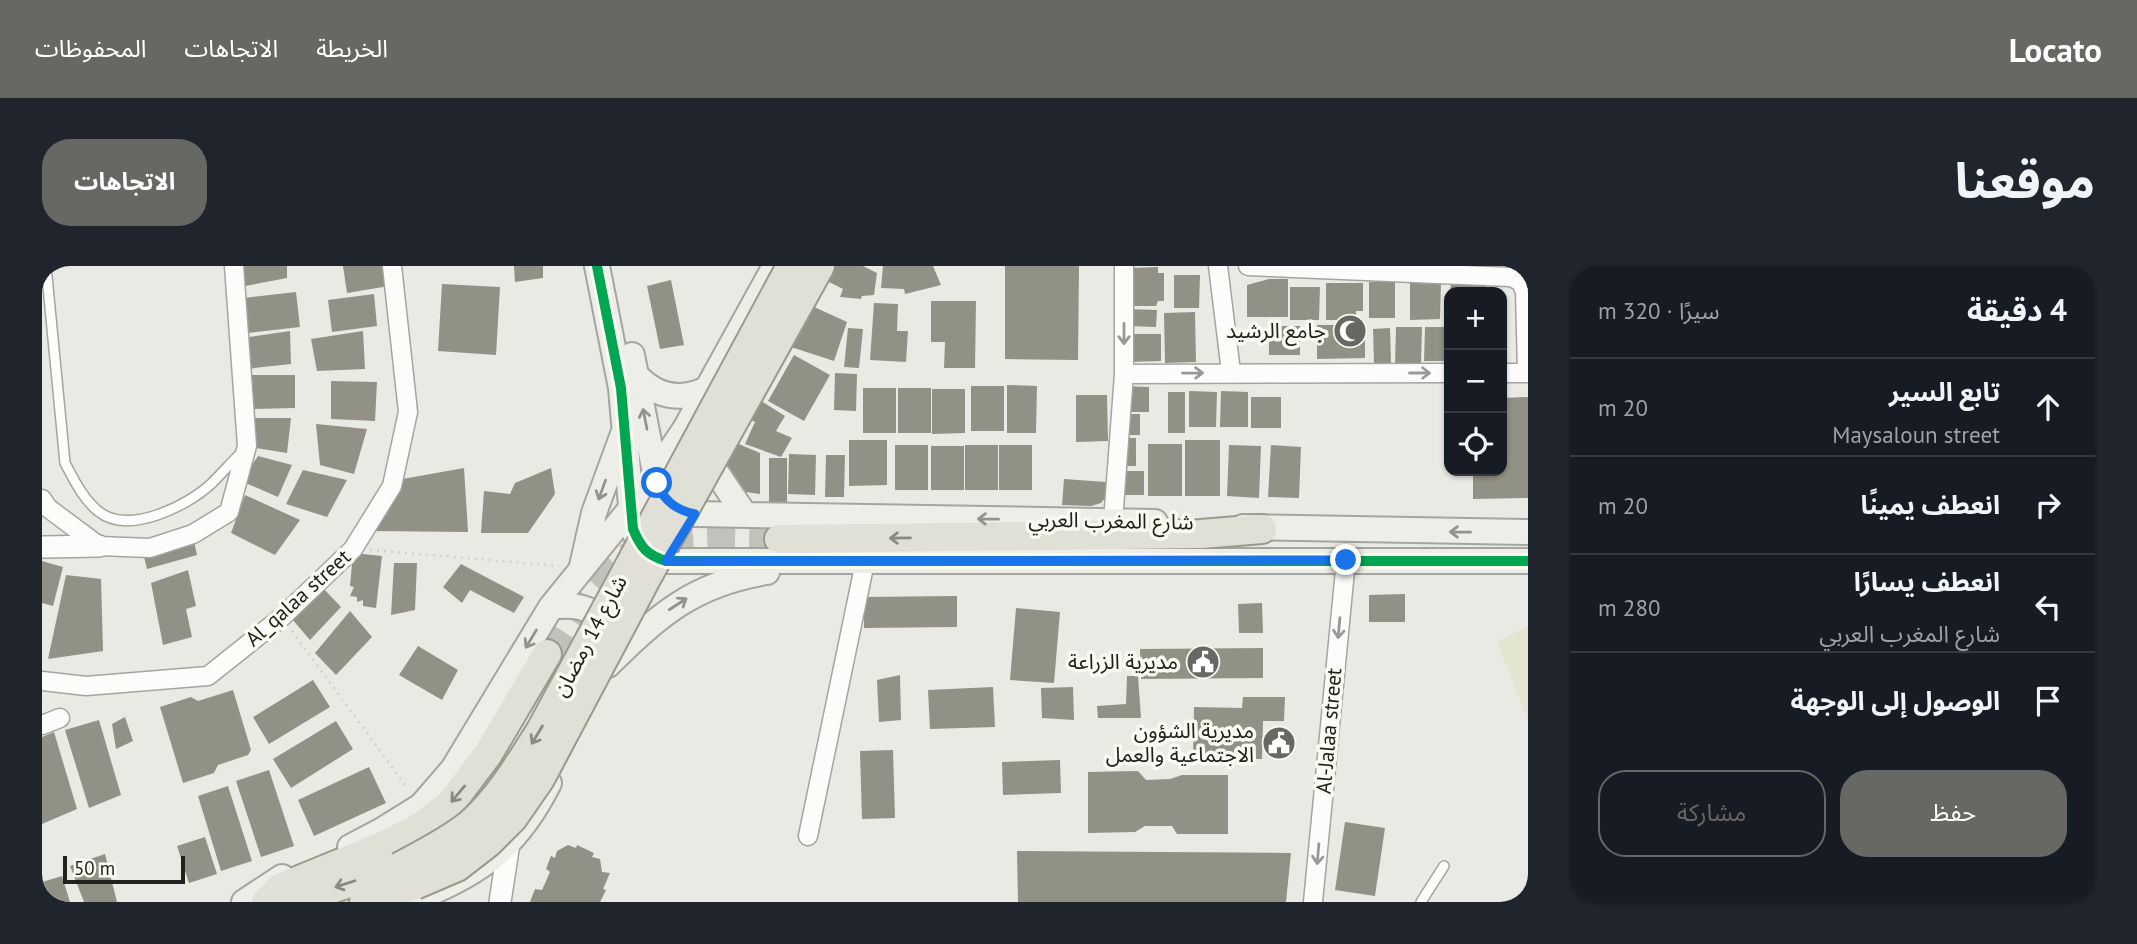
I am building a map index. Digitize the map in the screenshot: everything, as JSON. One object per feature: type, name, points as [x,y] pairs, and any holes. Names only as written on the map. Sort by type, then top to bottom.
[{"type":"main road","points":[[597,266],[621,388],[633,529],[640,546],[650,556],[666,561]]},
{"type":"main road","points":[[611,266],[660,493],[675,508],[695,514]]},
{"type":"main road","points":[[244,902],[292,870],[360,841],[421,806],[453,769],[551,607],[632,507],[685,429],[775,266]]},
{"type":"main road","name":"شارع 14 رمضان","points":[[291,902],[408,885],[445,842],[470,824],[490,804],[541,730],[791,266]]},
{"type":"main road","name":"شارع 14 رمضان","points":[[364,902],[457,867],[488,843],[513,818],[540,779],[647,577],[820,266]]},
{"type":"main road","points":[[408,885],[447,887],[479,869],[509,843],[533,815],[608,665],[695,514],[714,469],[830,266]]},
{"type":"main road","points":[[636,375],[651,389],[670,396],[690,396],[709,388]]},
{"type":"main road","points":[[582,568],[594,513],[626,426]]},
{"type":"main road","points":[[714,469],[745,514]]},
{"type":"main road","name":"شارع المغرب العربي","points":[[695,514],[1199,523],[1262,529],[1528,532]]},
{"type":"main road","points":[[779,539],[1202,534],[1262,529]]},
{"type":"main road","name":"شارع المغرب العربي","points":[[666,561],[1528,561]]},
{"type":"main road","points":[[608,665],[649,625],[700,591],[746,576],[836,562]]},
{"type":"main road","points":[[551,607],[568,604],[585,608],[599,618],[610,640],[608,665]]},
{"type":"main road","points":[[265,902],[280,888],[380,848],[420,827],[451,803],[488,754],[547,654]]},
{"type":"street","points":[[42,547],[150,548],[193,534],[229,512],[247,446],[234,266]]},
{"type":"street","name":"Al_qalaa street","points":[[42,681],[86,686],[208,676],[282,617],[353,549],[392,486],[408,412],[392,266]]},
{"type":"street","points":[[1114,521],[1124,374],[1124,266]]},
{"type":"street","points":[[1218,266],[1231,372]]},
{"type":"street","points":[[1248,266],[1510,277],[1520,281],[1525,291],[1527,373],[1507,373]]},
{"type":"street","points":[[1124,374],[1444,373]]},
{"type":"street","points":[[42,499],[48,508],[99,546]]},
{"type":"street","name":"Al-Jalaa street","points":[[1313,902],[1346,560]]},
{"type":"street","points":[[808,836],[865,562]]},
{"type":"street","points":[[42,725],[60,718]]},
{"type":"street","points":[[500,902],[509,843]]},
{"type":"lane","points":[[46,266],[65,463],[78,488],[100,513],[123,521],[150,519],[209,486],[247,446]]},
{"type":"lane","points":[[1421,902],[1444,866]]},
{"type":"path","points":[[353,549],[582,568]]},
{"type":"path","points":[[282,617],[421,806]]},
{"type":"green space","points":[[1528,626],[1528,721],[1497,641]]},
{"type":"building","points":[[238,266],[287,266],[287,278],[240,287]]},
{"type":"building","points":[[343,266],[386,266],[389,286],[347,293]]},
{"type":"building","points":[[514,266],[543,266],[543,278],[515,282]]},
{"type":"building","points":[[834,266],[863,266],[877,273],[874,295],[862,296],[861,299],[840,297],[843,289],[825,280]]},
{"type":"building","points":[[883,266],[933,266],[941,285],[905,294],[904,289],[881,288]]},
{"type":"building","points":[[1005,266],[1079,266],[1078,360],[1005,359]]},
{"type":"building","points":[[1158,267],[1158,273],[1164,273],[1164,301],[1158,301],[1156,306],[1129,306],[1129,268]]},
{"type":"building","points":[[1174,275],[1200,275],[1199,308],[1174,308]]},
{"type":"building","points":[[1269,279],[1288,279],[1288,317],[1247,317],[1247,285]]},
{"type":"building","points":[[671,280],[684,345],[660,349],[647,286]]},
{"type":"building","points":[[1369,282],[1395,282],[1395,318],[1369,318]]},
{"type":"building","points":[[1326,283],[1363,283],[1363,311],[1356,311],[1356,320],[1326,320]]},
{"type":"building","points":[[1410,283],[1441,283],[1440,319],[1410,320]]},
{"type":"building","points":[[1451,283],[1486,287],[1451,287]]},
{"type":"building","points":[[442,284],[500,287],[496,355],[438,351]]},
{"type":"building","points":[[1290,287],[1320,287],[1319,320],[1290,320]]},
{"type":"building","points":[[296,292],[300,327],[248,333],[244,298]]},
{"type":"building","points":[[374,294],[377,326],[332,332],[328,300]]},
{"type":"building","points":[[931,301],[976,301],[975,368],[944,368],[945,342],[931,342]]},
{"type":"building","points":[[874,303],[898,304],[897,331],[908,331],[906,362],[870,360]]},
{"type":"building","points":[[812,306],[847,322],[834,361],[791,347]]},
{"type":"building","points":[[1126,309],[1157,310],[1156,327],[1126,326]]},
{"type":"building","points":[[1195,312],[1196,362],[1165,363],[1164,313]]},
{"type":"building","points":[[1317,325],[1365,325],[1365,358],[1317,359]]},
{"type":"building","points":[[1269,326],[1300,326],[1300,355],[1269,355]]},
{"type":"building","points":[[1396,327],[1422,327],[1421,364],[1395,364]]},
{"type":"building","points":[[1425,327],[1444,327],[1444,361],[1424,361]]},
{"type":"building","points":[[848,328],[863,329],[859,368],[844,367]]},
{"type":"building","points":[[1390,328],[1391,363],[1374,363],[1373,329]]},
{"type":"building","points":[[290,331],[291,364],[246,369],[243,338]]},
{"type":"building","points":[[363,331],[365,369],[317,371],[311,339]]},
{"type":"building","points":[[1128,334],[1161,334],[1161,361],[1128,362]]},
{"type":"building","points":[[794,355],[830,375],[804,421],[768,401]]},
{"type":"building","points":[[835,373],[857,374],[856,411],[834,410]]},
{"type":"building","points":[[250,375],[295,375],[295,408],[253,409]]},
{"type":"building","points":[[331,381],[377,382],[375,421],[331,419]]},
{"type":"building","points":[[1007,385],[1037,386],[1036,433],[1007,433]]},
{"type":"building","points":[[971,386],[1004,386],[1004,431],[971,431]]},
{"type":"building","points":[[1123,386],[1149,387],[1149,412],[1123,412]]},
{"type":"building","points":[[863,388],[896,388],[896,433],[863,433]]},
{"type":"building","points":[[898,388],[931,388],[931,433],[898,433]]},
{"type":"building","points":[[932,389],[965,389],[965,433],[932,434]]},
{"type":"building","points":[[1189,391],[1217,392],[1216,427],[1189,427]]},
{"type":"building","points":[[1221,391],[1248,392],[1248,427],[1220,427]]},
{"type":"building","points":[[1168,392],[1185,392],[1185,433],[1168,433]]},
{"type":"building","points":[[1076,395],[1107,395],[1108,441],[1076,442]]},
{"type":"building","points":[[1251,397],[1281,397],[1281,428],[1251,428]]},
{"type":"building","points":[[1528,397],[1528,498],[1473,499],[1473,476],[1507,476],[1507,398]]},
{"type":"building","points":[[758,399],[785,416],[776,431],[792,438],[781,457],[745,444],[755,422],[747,418]]},
{"type":"building","points":[[1117,414],[1140,414],[1140,435],[1117,435]]},
{"type":"building","points":[[254,418],[291,418],[287,453],[256,448]]},
{"type":"building","points":[[316,424],[367,429],[354,474],[320,465]]},
{"type":"building","points":[[1115,438],[1136,438],[1136,466],[1116,466]]},
{"type":"building","points":[[849,440],[887,440],[887,485],[849,486]]},
{"type":"building","points":[[1185,440],[1220,440],[1220,496],[1185,496]]},
{"type":"building","points":[[734,442],[760,453],[760,494],[739,491],[729,475],[725,456]]},
{"type":"building","points":[[1148,444],[1182,444],[1182,496],[1148,496]]},
{"type":"building","points":[[895,445],[928,445],[928,490],[895,490]]},
{"type":"building","points":[[965,445],[998,445],[998,490],[965,490]]},
{"type":"building","points":[[999,445],[1032,445],[1032,490],[999,490]]},
{"type":"building","points":[[1229,445],[1261,446],[1259,498],[1227,496]]},
{"type":"building","points":[[1271,445],[1301,447],[1299,498],[1268,497]]},
{"type":"building","points":[[931,446],[964,446],[964,490],[931,490]]},
{"type":"building","points":[[789,454],[816,455],[815,495],[788,494]]},
{"type":"building","points":[[826,455],[845,455],[844,497],[825,497]]},
{"type":"building","points":[[258,456],[292,465],[278,497],[241,481]]},
{"type":"building","points":[[769,458],[787,458],[787,505],[769,506]]},
{"type":"building","points":[[464,468],[468,532],[371,531],[397,480]]},
{"type":"building","points":[[551,468],[555,494],[528,533],[481,533],[484,491],[510,494],[515,483]]},
{"type":"building","points":[[303,470],[347,480],[327,517],[286,504]]},
{"type":"building","points":[[1119,471],[1144,471],[1144,495],[1125,495],[1121,492]]},
{"type":"building","points":[[1064,479],[1106,482],[1105,498],[1101,503],[1091,506],[1062,505]]},
{"type":"building","points":[[245,495],[300,520],[275,555],[231,533]]},
{"type":"building","points":[[194,541],[197,555],[147,569],[143,552]]},
{"type":"building","points":[[353,553],[382,556],[376,608],[363,606],[363,600],[357,602],[357,597],[350,596],[354,587],[350,586]]},
{"type":"building","points":[[42,561],[63,567],[53,606],[42,603]]},
{"type":"building","points":[[394,563],[417,563],[415,610],[391,615]]},
{"type":"building","points":[[461,564],[524,597],[514,613],[470,590],[462,603],[443,587]]},
{"type":"building","points":[[188,570],[196,606],[186,609],[192,637],[163,645],[151,583]]},
{"type":"building","points":[[66,575],[101,579],[103,651],[48,659]]},
{"type":"building","points":[[323,588],[341,607],[310,640],[292,619]]},
{"type":"building","points":[[1405,594],[1405,622],[1369,622],[1369,595]]},
{"type":"building","points":[[957,596],[957,627],[864,628],[864,597]]},
{"type":"building","points":[[1262,603],[1263,633],[1239,633],[1238,604]]},
{"type":"building","points":[[1016,608],[1060,612],[1054,683],[1010,680]]},
{"type":"building","points":[[350,611],[372,637],[336,675],[315,653]]},
{"type":"building","points":[[418,646],[458,670],[442,700],[399,675]]},
{"type":"building","points":[[1263,648],[1263,678],[1141,679],[1140,649]]},
{"type":"building","points":[[900,675],[901,720],[879,722],[877,680]]},
{"type":"building","points":[[1127,676],[1138,676],[1141,718],[1098,718],[1097,706],[1126,704]]},
{"type":"building","points":[[313,680],[330,707],[269,744],[253,717]]},
{"type":"building","points":[[993,687],[995,727],[930,729],[928,690]]},
{"type":"building","points":[[1073,687],[1074,720],[1042,718],[1041,688]]},
{"type":"building","points":[[233,690],[251,750],[248,755],[218,765],[214,773],[183,783],[160,707],[191,697],[198,701]]},
{"type":"building","points":[[1243,697],[1285,697],[1284,721],[1263,721],[1262,759],[1193,758],[1194,707],[1242,708]]},
{"type":"building","points":[[125,717],[133,741],[116,749],[112,724]]},
{"type":"building","points":[[99,720],[121,795],[89,808],[65,730]]},
{"type":"building","points":[[336,721],[353,749],[291,788],[273,759]]},
{"type":"building","points":[[54,732],[77,809],[42,824],[42,737]]},
{"type":"building","points":[[893,750],[895,818],[862,819],[860,751]]},
{"type":"building","points":[[1060,760],[1061,793],[1003,795],[1002,762]]},
{"type":"building","points":[[369,767],[386,803],[314,836],[298,800]]},
{"type":"building","points":[[269,770],[294,846],[261,857],[236,781]]},
{"type":"building","points":[[1138,771],[1146,780],[1170,779],[1182,775],[1228,775],[1228,834],[1177,834],[1172,826],[1145,826],[1135,832],[1088,833],[1088,772]]},
{"type":"building","points":[[228,786],[252,861],[221,871],[198,796]]},
{"type":"building","points":[[1345,822],[1385,828],[1375,896],[1335,890]]},
{"type":"building","points":[[205,837],[217,874],[189,883],[177,846]]},
{"type":"building","points":[[568,845],[576,848],[577,845],[594,853],[592,857],[600,859],[602,872],[610,873],[600,902],[530,902],[535,889],[542,890],[550,872],[546,869],[551,856],[555,858],[557,851]]},
{"type":"building","points":[[1017,851],[1291,853],[1286,902],[1018,902]]},
{"type":"building","points":[[105,854],[117,902],[84,902],[70,866]]},
{"type":"building","points":[[62,876],[70,902],[42,902],[42,882]]},
{"type":"tunnel","points":[[547,654],[575,611],[608,571],[646,548],[689,539],[779,539]]},
{"type":"transit line","points":[[597,266],[621,388],[633,529],[645,550],[666,561],[1528,561]]},
{"type":"place","name":"جامع الرشيد","points":[[1350,331]]},
{"type":"place","name":"مديرية الزراعة","points":[[1203,662]]},
{"type":"place","name":"مديرية الشؤون الاجتماعية والعمل","points":[[1279,743]]},
{"type":"route","points":[[657,483],[660,493],[675,508],[695,514],[666,561],[1346,560]]}]
